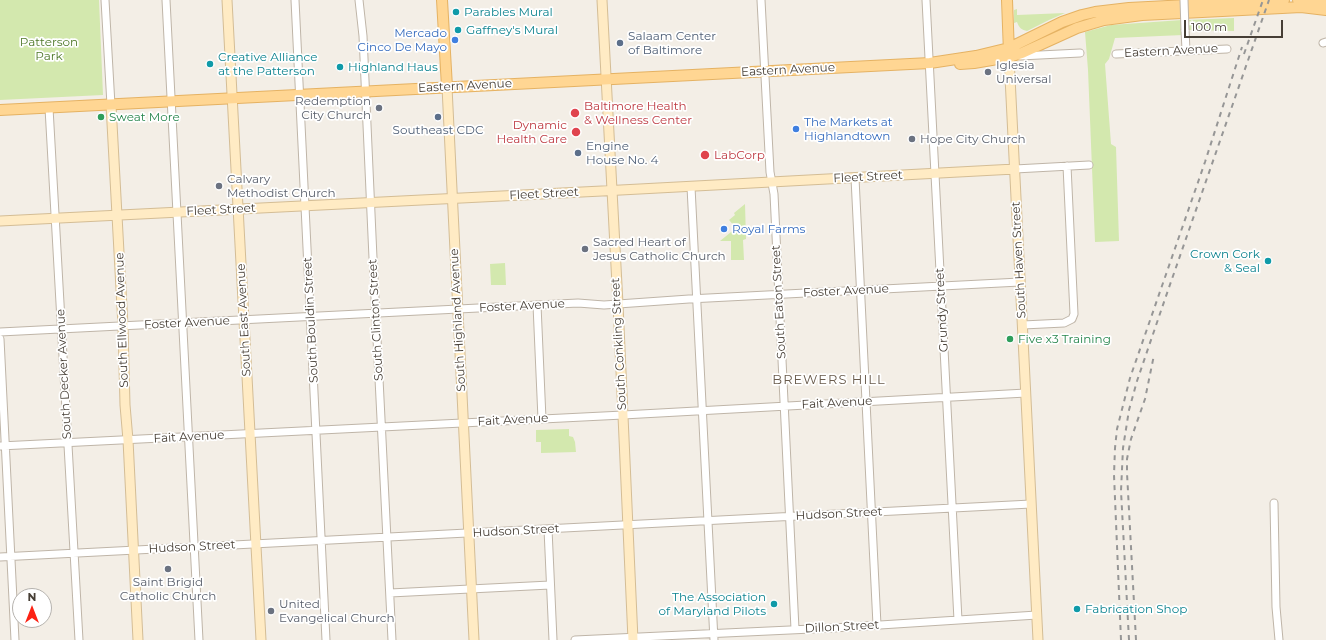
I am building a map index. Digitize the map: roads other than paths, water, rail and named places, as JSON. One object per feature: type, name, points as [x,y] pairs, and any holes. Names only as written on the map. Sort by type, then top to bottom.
[{"type":"main road","name":"South Highland Avenue","points":[[442,0],[447,87]]},
{"type":"main road","name":"South Haven Street","points":[[1006,0],[1009,52]]},
{"type":"main road","name":"Eastern Avenue","points":[[0,110],[111,105],[171,100],[930,63],[949,65],[974,63],[1009,52],[1062,22],[1095,12],[1129,8],[1284,0]]},
{"type":"main road","points":[[1298,0],[1326,2]]},
{"type":"main road","name":"Eastern Avenue","points":[[1009,52],[1022,53],[1061,34],[1083,26],[1122,17],[1301,7],[1326,10]]},
{"type":"street","name":"South Ellwood Avenue","points":[[105,0],[138,640]]},
{"type":"street","points":[[166,0],[199,640]]},
{"type":"street","name":"South East Avenue","points":[[227,0],[260,640]]},
{"type":"street","name":"South Bouldin Street","points":[[295,0],[326,640]]},
{"type":"street","name":"South Clinton Street","points":[[359,0],[363,36],[392,640]]},
{"type":"street","name":"South Conkling Street","points":[[602,0],[618,304],[633,639]]},
{"type":"street","name":"South Eaton Street","points":[[762,0],[770,172],[774,194],[795,629]]},
{"type":"street","name":"Grundy Street","points":[[926,0],[958,620]]},
{"type":"street","points":[[1184,0],[1186,50]]},
{"type":"street","name":"Eastern Avenue","points":[[1116,54],[1227,49]]},
{"type":"street","name":"Eastern Avenue","points":[[1009,52],[1080,53]]},
{"type":"street","name":"South Haven Street","points":[[1009,52],[1038,640]]},
{"type":"street","name":"South Highland Avenue","points":[[447,87],[474,640]]},
{"type":"street","name":"South Decker Avenue","points":[[49,108],[79,640]]},
{"type":"street","name":"Fleet Street","points":[[0,221],[612,191],[1089,165]]},
{"type":"street","points":[[1022,325],[1056,324],[1070,321],[1074,314],[1067,166]]},
{"type":"street","points":[[855,178],[877,625]]},
{"type":"street","points":[[691,186],[714,637]]},
{"type":"street","name":"Foster Avenue","points":[[0,332],[578,303],[604,305],[1020,282]]},
{"type":"street","points":[[537,305],[542,419]]},
{"type":"street","points":[[0,339],[3,446],[15,640]]},
{"type":"street","name":"Fait Avenue","points":[[3,446],[1026,393]]},
{"type":"street","points":[[1274,503],[1278,640]]},
{"type":"street","name":"Hudson Street","points":[[0,557],[1031,504]]},
{"type":"street","points":[[548,529],[553,640]]},
{"type":"street","points":[[390,593],[550,585]]},
{"type":"street","name":"Dillon Street","points":[[575,640],[714,637],[795,629],[1037,615]]},
{"type":"railway","points":[[1244,54],[1263,0]]},
{"type":"railway","points":[[1129,640],[1121,491],[1123,448],[1129,410],[1137,381],[1269,0]]},
{"type":"railway","points":[[1121,640],[1114,475],[1117,429],[1130,378],[1205,162],[1242,47]]},
{"type":"railway","points":[[1136,640],[1127,459],[1131,439],[1145,399],[1154,355]]},
{"type":"place","name":"Parables Mural","points":[[456,12]]},
{"type":"place","name":"Gaffney's Mural","points":[[458,30]]},
{"type":"place","name":"Mercado Cinco De Mayo","points":[[455,40]]},
{"type":"place","name":"Salaam Center of Baltimore","points":[[620,43]]},
{"type":"place","name":"Creative Alliance at the Patterson","points":[[210,64]]},
{"type":"place","name":"Highland Haus","points":[[340,67]]},
{"type":"place","name":"Iglesia Universal","points":[[988,72]]},
{"type":"place","name":"Redemption City Church","points":[[379,108]]},
{"type":"place","name":"Baltimore Health & Wellness Center","points":[[575,113]]},
{"type":"place","name":"Sweat More","points":[[101,117]]},
{"type":"place","name":"Southeast CDC","points":[[438,117]]},
{"type":"place","name":"The Markets at Highlandtown","points":[[796,129]]},
{"type":"place","name":"Dynamic Health Care","points":[[576,132]]},
{"type":"place","name":"Hope City Church","points":[[912,139]]},
{"type":"place","name":"Engine House No. 4","points":[[578,153]]},
{"type":"place","name":"LabCorp","points":[[705,155]]},
{"type":"place","name":"Calvary Methodist Church","points":[[219,186]]},
{"type":"place","name":"Royal Farms","points":[[724,229]]},
{"type":"place","name":"Sacred Heart of Jesus Catholic Church","points":[[585,249]]},
{"type":"place","name":"Crown Cork & Seal","points":[[1268,261]]},
{"type":"place","name":"Five x3 Training","points":[[1010,339]]},
{"type":"place","name":"Saint Brigid Catholic Church","points":[[168,569]]},
{"type":"place","name":"The Association of Maryland Pilots","points":[[774,604]]},
{"type":"place","name":"Fabrication Shop","points":[[1077,609]]},
{"type":"place","name":"United Evangelical Church","points":[[271,611]]},
{"type":"district","name":"BREWERS HILL","points":[[829,380]]},
{"type":"park label","name":"Patterson Park","points":[[49,49]]}]
